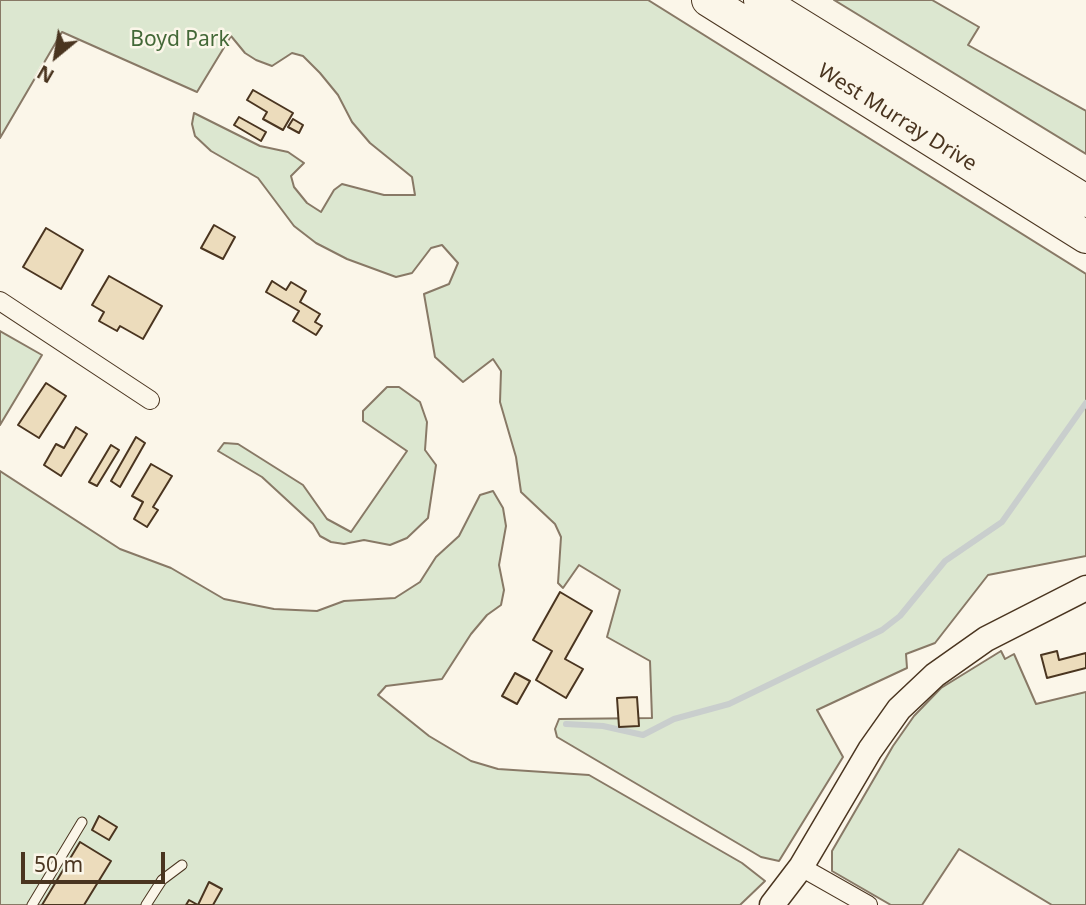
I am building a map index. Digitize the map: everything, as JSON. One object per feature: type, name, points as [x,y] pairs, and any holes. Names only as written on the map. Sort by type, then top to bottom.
[{"type":"highway","name":"West Murray Drive","points":[[708,0],[1086,237]]},
{"type":"highway","name":"West Murray Drive","points":[[760,0],[1086,201]]},
{"type":"street","points":[[0,301],[150,400]]},
{"type":"street","points":[[772,905],[801,867],[870,750],[899,709],[934,675],[986,639],[1086,588]]},
{"type":"street","points":[[801,867],[867,905]]},
{"type":"lane","points":[[32,905],[82,822]]},
{"type":"lane","points":[[146,905],[162,880],[182,865]]},
{"type":"green space","name":"Boyd Park","points":[[0,0],[648,0],[1086,274],[1086,556],[988,575],[935,643],[906,654],[907,668],[817,710],[843,757],[779,861],[761,857],[557,737],[555,729],[559,719],[652,718],[650,661],[607,637],[620,590],[579,565],[563,588],[558,583],[561,537],[555,524],[521,492],[516,457],[500,402],[501,371],[493,359],[463,382],[435,357],[424,294],[449,284],[458,263],[442,245],[431,248],[412,273],[396,277],[347,259],[316,243],[294,226],[258,178],[211,151],[195,136],[192,124],[194,113],[260,146],[288,152],[304,163],[291,176],[294,187],[307,203],[321,212],[334,190],[342,184],[384,195],[415,195],[412,177],[370,143],[352,122],[338,95],[320,73],[303,56],[292,53],[272,66],[256,60],[245,53],[231,36],[197,92],[62,32],[0,138]]},
{"type":"green space","points":[[834,0],[932,0],[979,27],[968,45],[1086,111],[1086,154]]},
{"type":"green space","points":[[0,331],[42,355],[0,425]]},
{"type":"green space","points":[[387,387],[399,387],[420,402],[427,422],[425,450],[436,465],[428,518],[407,538],[390,545],[364,540],[344,544],[331,542],[320,536],[313,524],[262,477],[218,451],[224,443],[238,444],[303,485],[327,519],[351,532],[407,451],[363,421],[363,411]]},
{"type":"green space","points":[[0,471],[120,549],[171,568],[224,599],[274,609],[317,611],[344,601],[395,598],[420,582],[436,557],[459,536],[480,495],[493,491],[503,508],[506,526],[499,565],[504,590],[501,605],[487,615],[471,634],[442,679],[386,686],[378,695],[429,736],[471,761],[498,769],[589,775],[742,863],[765,881],[740,905],[0,905]]},
{"type":"green space","points":[[1001,651],[1005,659],[1014,654],[1036,704],[1086,692],[1086,905],[1052,905],[959,849],[922,905],[891,905],[832,871],[832,851],[893,746],[914,716],[941,688]]},
{"type":"building","points":[[253,90],[293,113],[283,130],[263,119],[267,112],[247,100]]},
{"type":"building","points":[[239,117],[266,132],[261,141],[234,125]]},
{"type":"building","points":[[293,119],[303,125],[299,133],[288,127]]},
{"type":"building","points":[[214,225],[235,237],[223,259],[201,248]]},
{"type":"building","points":[[46,228],[83,250],[61,289],[23,267]]},
{"type":"building","points":[[109,276],[162,306],[143,339],[120,326],[117,331],[99,321],[104,312],[92,305]]},
{"type":"building","points":[[272,281],[286,290],[291,282],[306,291],[300,302],[320,314],[315,322],[322,326],[316,335],[293,321],[299,311],[266,292]]},
{"type":"building","points":[[46,383],[66,396],[39,438],[18,425]]},
{"type":"building","points":[[76,427],[87,434],[61,476],[44,465],[56,444],[64,448]]},
{"type":"building","points":[[136,437],[145,443],[120,487],[111,481]]},
{"type":"building","points":[[111,445],[119,450],[97,486],[89,482]]},
{"type":"building","points":[[151,464],[172,476],[153,507],[158,510],[147,527],[134,519],[143,502],[132,496]]},
{"type":"building","points":[[560,592],[592,611],[565,659],[583,669],[566,698],[536,680],[552,651],[533,640]]},
{"type":"building","points":[[1057,651],[1059,660],[1086,653],[1086,668],[1047,678],[1041,655]]},
{"type":"building","points":[[515,673],[530,681],[517,704],[502,696]]},
{"type":"building","points":[[637,697],[639,726],[619,727],[617,698]]},
{"type":"building","points":[[99,816],[117,827],[109,840],[92,830]]},
{"type":"building","points":[[80,842],[111,861],[84,905],[42,905]]},
{"type":"building","points":[[209,882],[222,889],[213,905],[198,905]]},
{"type":"waterway","points":[[566,724],[603,726],[643,735],[674,719],[729,704],[882,630],[900,616],[945,561],[1002,522],[1086,403]]}]
